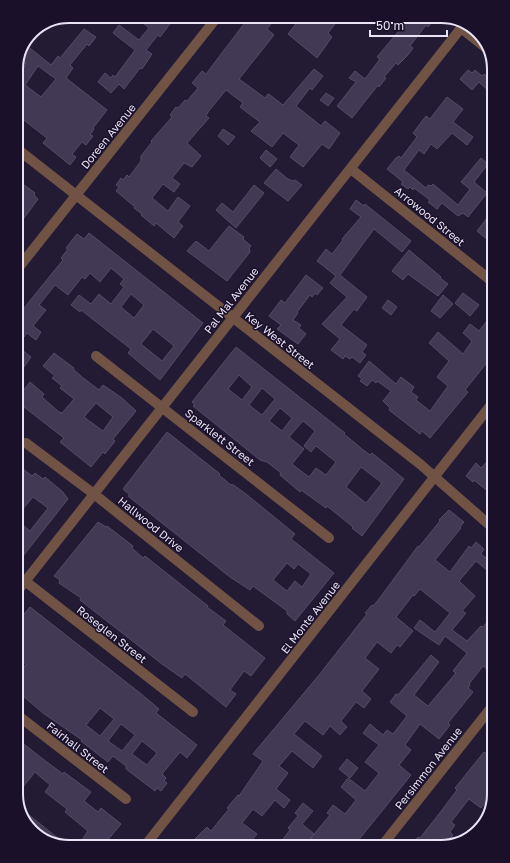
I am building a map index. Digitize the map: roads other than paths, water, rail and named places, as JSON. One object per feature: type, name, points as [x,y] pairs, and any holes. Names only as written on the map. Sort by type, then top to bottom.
[{"type":"street","name":"Doreen Avenue","points":[[23,262],[213,23]]},
{"type":"street","name":"Pal Mal Avenue","points":[[23,584],[461,28]]},
{"type":"street","name":"Key West Street","points":[[23,153],[435,476],[448,491],[487,523]]},
{"type":"street","name":"Arrowood Street","points":[[351,169],[487,277]]},
{"type":"street","name":"Sparklett Street","points":[[96,356],[163,406],[329,538]]},
{"type":"street","name":"El Monte Avenue","points":[[149,840],[487,410]]},
{"type":"street","name":"Hallwood Drive","points":[[26,443],[94,494],[260,626]]},
{"type":"street","name":"Roseglen Street","points":[[25,581],[193,712]]},
{"type":"street","name":"Persimmon Avenue","points":[[387,840],[487,713]]},
{"type":"street","name":"Fairhall Street","points":[[23,719],[126,799]]}]
